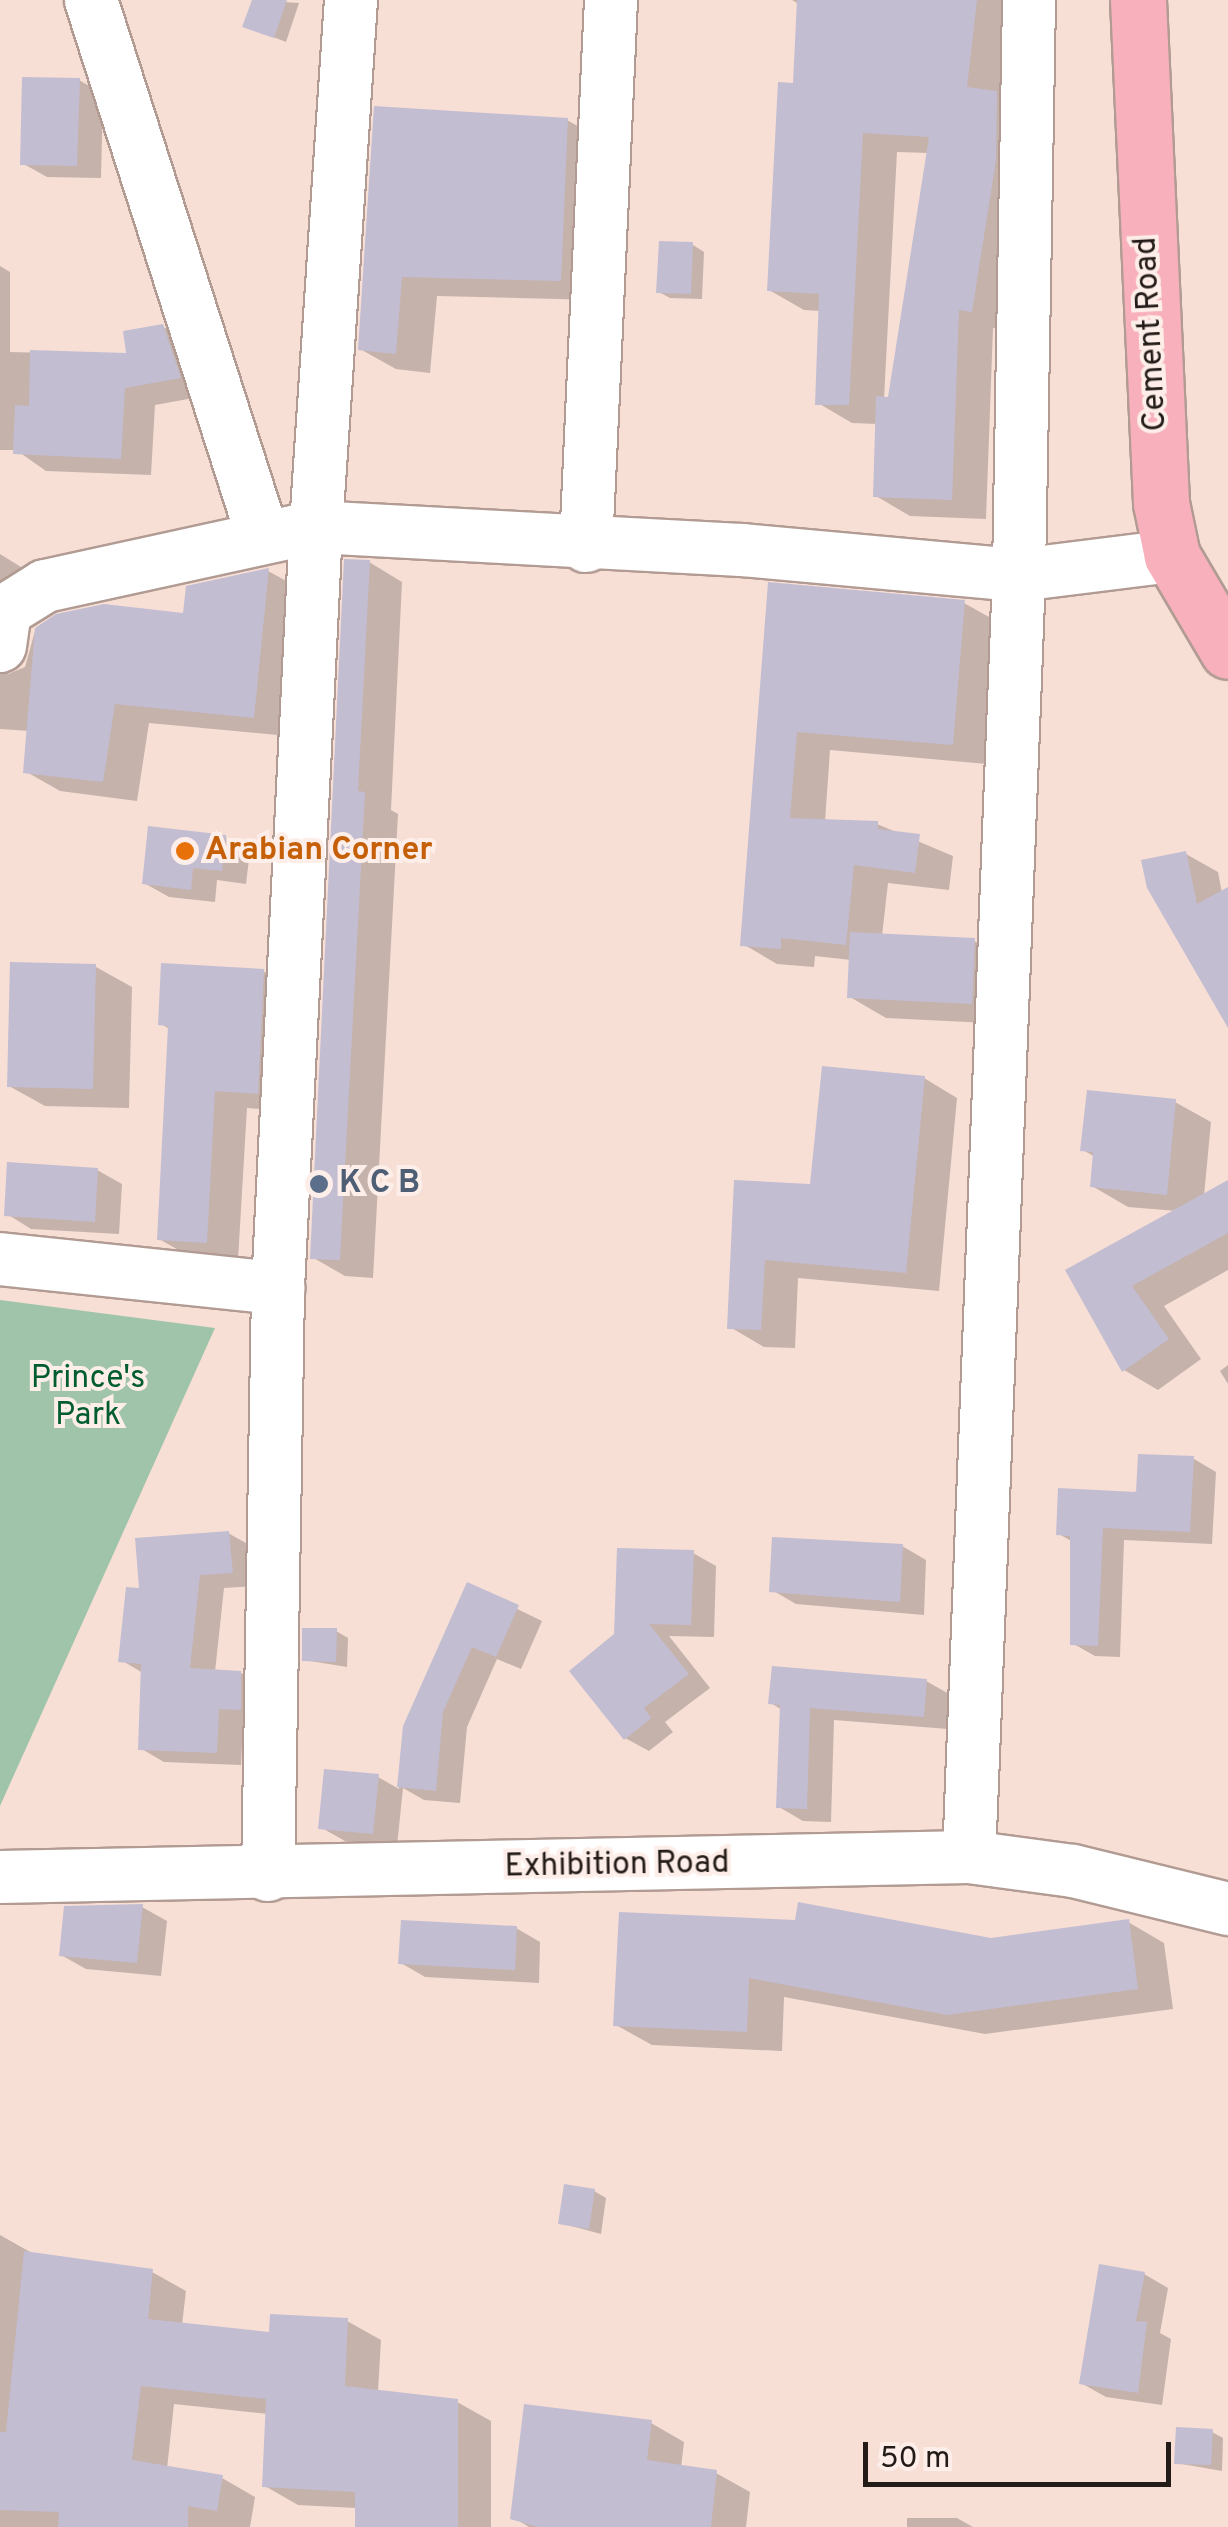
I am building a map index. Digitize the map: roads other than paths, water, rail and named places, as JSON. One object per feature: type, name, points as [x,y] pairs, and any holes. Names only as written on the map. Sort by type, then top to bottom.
[{"type":"main road","name":"Cement Road","points":[[1138,0],[1158,451],[1172,556],[1228,651]]},
{"type":"street","points":[[92,0],[262,534]]},
{"type":"street","points":[[268,1875],[278,1288],[316,528],[350,0]]},
{"type":"street","points":[[586,546],[612,0]]},
{"type":"street","points":[[969,1857],[1018,574],[1029,0]]},
{"type":"street","points":[[0,646],[4,611],[45,586],[262,534],[316,528],[586,546],[742,550],[1018,574],[1172,556]]},
{"type":"street","points":[[0,1259],[278,1288]]},
{"type":"street","name":"Exhibition Road","points":[[0,1877],[268,1875],[969,1857],[1073,1871],[1228,1908]]},
{"type":"place","name":"Arabian Corner","points":[[185,851]]},
{"type":"place","name":"K C B","points":[[319,1184]]},
{"type":"park label","name":"Prince's Park","points":[[88,1398]]}]
